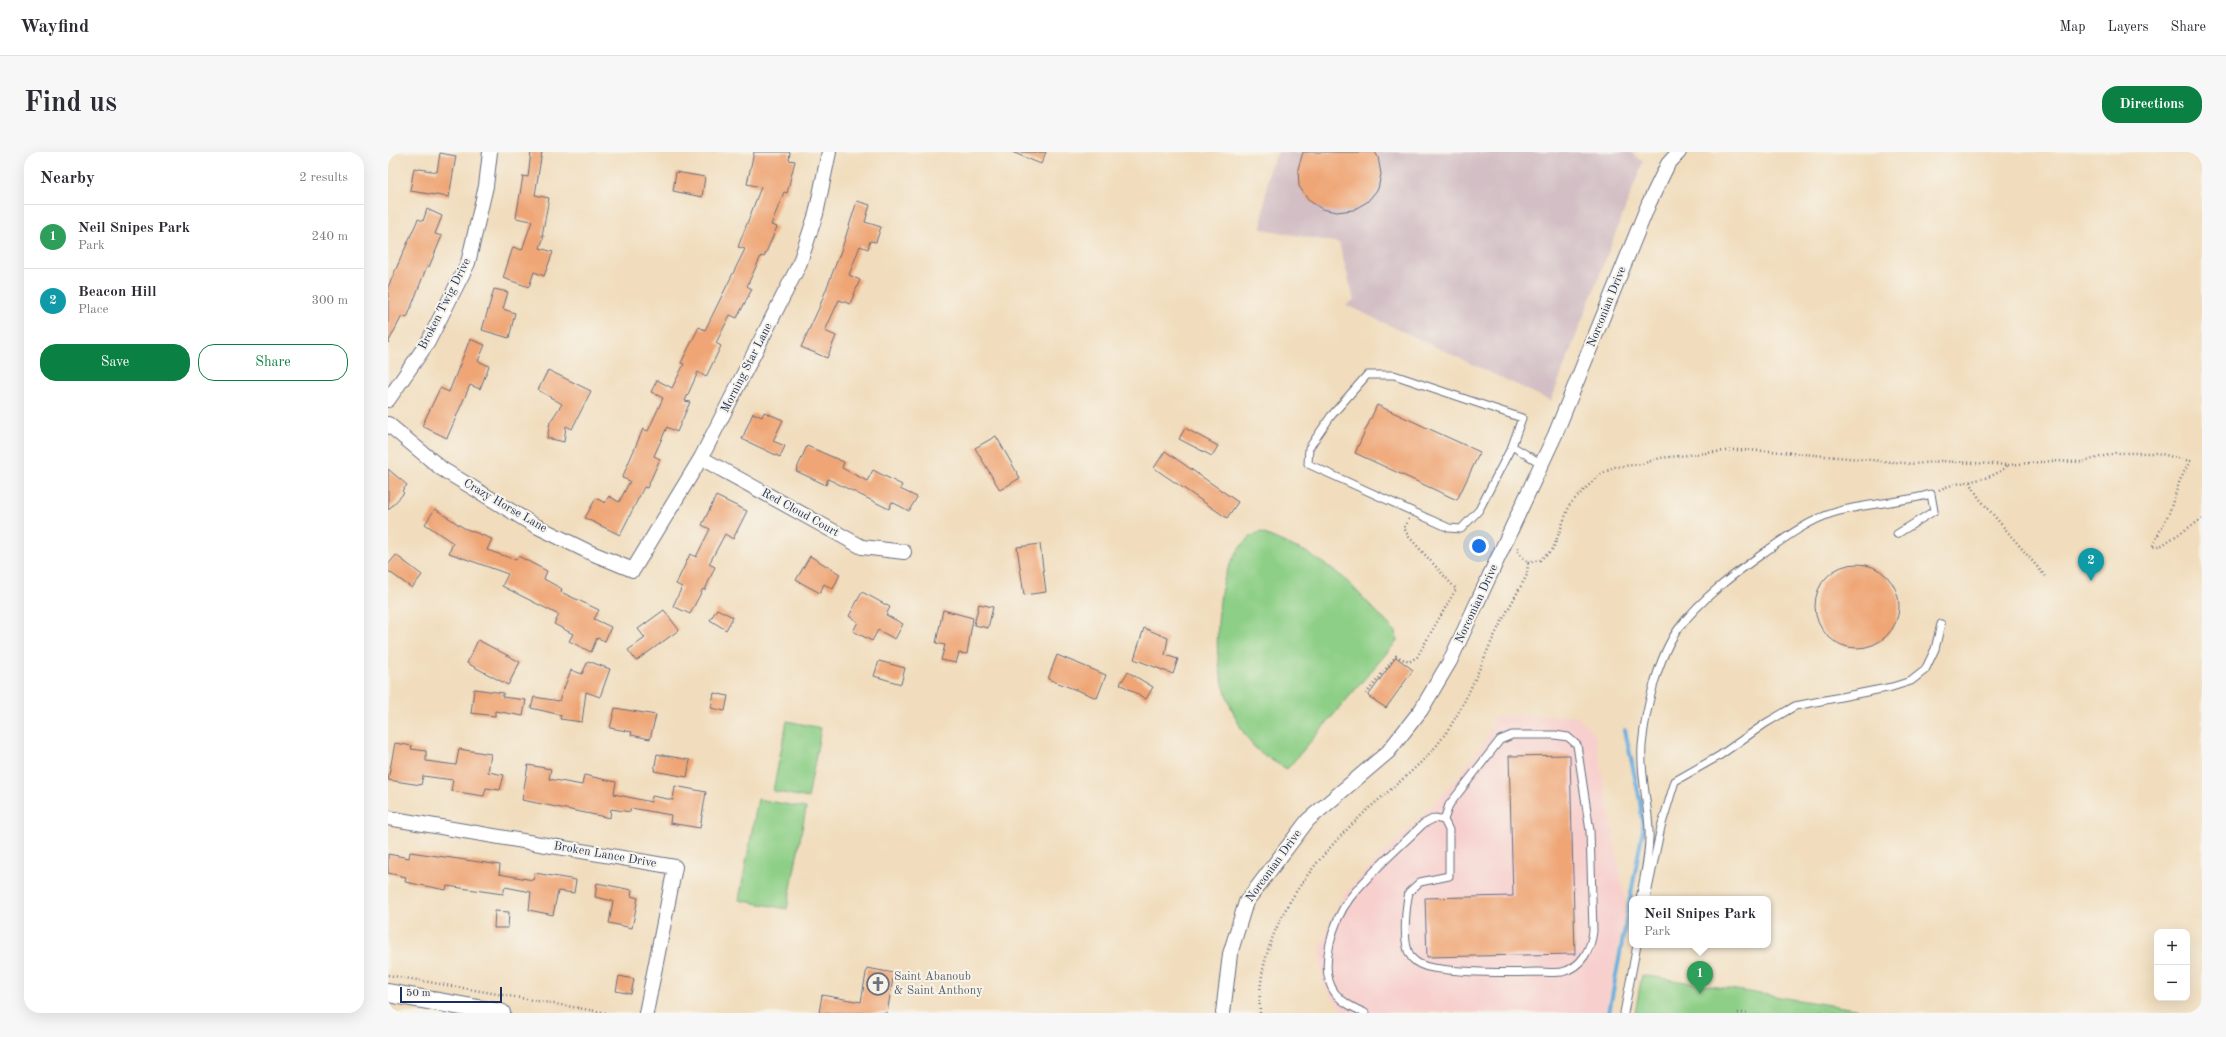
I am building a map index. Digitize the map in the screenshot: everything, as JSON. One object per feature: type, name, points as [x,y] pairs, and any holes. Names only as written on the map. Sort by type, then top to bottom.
[{"type":"street","name":"Broken Twig Drive","points":[[388,400],[428,342],[468,263],[486,186],[490,152]]},
{"type":"street","name":"Morning Star Lane","points":[[633,570],[701,458],[799,265],[816,214],[829,152]]},
{"type":"street","name":"Norconian Drive","points":[[1223,1013],[1230,954],[1246,902],[1308,820],[1388,752],[1421,710],[1450,661],[1542,464],[1650,203],[1668,164],[1679,152]]},
{"type":"street","name":"Crazy Horse Lane","points":[[388,424],[442,469],[534,525],[589,552],[633,570]]},
{"type":"street","name":"Red Cloud Court","points":[[701,458],[862,547],[904,552]]},
{"type":"street","name":"Broken Lance Drive","points":[[388,818],[675,866],[646,1013]]},
{"type":"street","points":[[388,993],[501,1013]]},
{"type":"lane","points":[[1367,375],[1394,375],[1522,418],[1512,446],[1479,510],[1461,529],[1448,528],[1308,464],[1309,448],[1331,416],[1367,375]]},
{"type":"lane","points":[[1512,446],[1542,464]]},
{"type":"lane","points":[[1640,896],[1647,857],[1649,831],[1641,769],[1642,744],[1647,715],[1662,663],[1679,629],[1733,575],[1808,524],[1835,512],[1907,500],[1931,494],[1934,511],[1897,534]]},
{"type":"lane","points":[[1647,896],[1661,827],[1674,781],[1719,756],[1766,723],[1796,706],[1892,687],[1911,681],[1925,670],[1935,649],[1941,624]]},
{"type":"lane","points":[[1512,735],[1555,735],[1568,737],[1578,745],[1590,831],[1593,931],[1591,945],[1586,956],[1575,965],[1562,972],[1516,973],[1433,968],[1418,964],[1410,955],[1406,942],[1406,907],[1409,892],[1420,882],[1449,876],[1449,830],[1444,820],[1448,805],[1500,740],[1512,735]]},
{"type":"lane","points":[[1365,1013],[1345,1003],[1334,992],[1330,981],[1328,954],[1331,938],[1350,898],[1423,824],[1435,818],[1444,820]]},
{"type":"lane","points":[[1633,948],[1633,966]]},
{"type":"lane","points":[[1624,1013],[1636,948]]},
{"type":"path","points":[[1528,563],[1540,560],[1553,549],[1570,504],[1598,476],[1614,467],[1628,464],[1642,464],[1660,458],[1734,450],[1770,451],[1916,464],[1941,461],[2008,465],[2052,461],[2082,462],[2115,454],[2157,453],[2190,462],[2180,480],[2169,513],[2152,547],[2162,545],[2202,519]]},
{"type":"path","points":[[1931,494],[1947,486],[1970,482],[2000,472],[2008,465]]},
{"type":"path","points":[[1970,482],[1979,498],[2045,576]]},
{"type":"path","points":[[1366,694],[1396,656],[1409,662],[1417,657],[1456,589],[1409,537],[1404,528],[1412,511]]},
{"type":"path","points":[[388,975],[607,1013]]},
{"type":"path","points":[[1738,1013],[1749,1013]]},
{"type":"shaded area","points":[[1278,152],[1630,152],[1643,162],[1551,401],[1346,305],[1354,300],[1339,243],[1261,229],[1269,169]]},
{"type":"shaded area","points":[[1576,715],[1595,734],[1626,904],[1606,1013],[1345,1012],[1331,996],[1323,982],[1320,965],[1321,947],[1331,921],[1345,893],[1435,803],[1458,777],[1481,746],[1491,729],[1495,716]]},
{"type":"green space","points":[[1260,532],[1306,552],[1328,566],[1345,579],[1396,632],[1397,641],[1287,769],[1258,751],[1245,735],[1227,696],[1221,676],[1217,649],[1218,622],[1224,580],[1240,547],[1253,535]]},
{"type":"green space","points":[[787,721],[821,728],[808,798],[773,791]]},
{"type":"green space","points":[[758,799],[806,808],[787,909],[739,900]]},
{"type":"green space","points":[[1642,975],[1880,1013],[1635,1013]]},
{"type":"building","points":[[531,152],[542,152],[535,195],[549,198],[542,236],[544,236],[540,248],[553,252],[544,276],[534,272],[529,287],[503,278],[513,247],[522,250],[532,221],[516,218],[523,176],[528,177]]},
{"type":"building","points":[[754,152],[790,152],[789,160],[795,161],[787,193],[784,192],[771,225],[777,227],[764,257],[761,256],[747,286],[752,289],[737,318],[730,315],[716,343],[721,346],[706,377],[698,372],[685,401],[690,402],[677,432],[667,427],[654,456],[660,459],[647,488],[644,487],[620,535],[585,518],[596,498],[605,503],[609,496],[619,502],[630,481],[622,478],[643,429],[648,431],[663,398],[651,392],[657,380],[672,388],[684,364],[681,363],[699,327],[705,330],[745,249],[738,247],[761,187],[747,184]]},
{"type":"building","points":[[1012,152],[1046,152],[1041,164]]},
{"type":"building","points":[[1303,152],[1375,152],[1378,157],[1381,174],[1378,189],[1367,202],[1353,210],[1337,212],[1322,209],[1308,200],[1299,186],[1298,169]]},
{"type":"building","points":[[440,153],[456,156],[449,197],[410,191],[414,168],[437,172]]},
{"type":"building","points":[[676,172],[705,177],[702,197],[673,191]]},
{"type":"building","points":[[857,201],[870,205],[865,222],[881,227],[876,242],[870,241],[868,249],[860,246],[849,275],[860,280],[850,304],[839,300],[825,331],[836,336],[827,358],[801,347],[819,308],[842,248]]},
{"type":"building","points":[[427,209],[442,216],[435,234],[442,236],[429,267],[427,266],[407,318],[402,316],[388,343],[388,287],[418,219],[423,221]]},
{"type":"building","points":[[494,289],[508,292],[503,309],[515,313],[509,338],[482,330]]},
{"type":"building","points":[[470,339],[485,345],[478,361],[489,366],[480,389],[470,385],[447,438],[422,426],[440,388],[449,392]]},
{"type":"building","points":[[548,370],[591,391],[572,429],[566,426],[564,442],[547,438],[550,422],[562,404],[538,390]]},
{"type":"building","points":[[1377,405],[1480,452],[1457,500],[1355,453]]},
{"type":"building","points":[[764,412],[783,420],[773,441],[785,446],[780,457],[742,439],[753,413],[762,417]]},
{"type":"building","points":[[1185,428],[1218,446],[1212,456],[1179,439]]},
{"type":"building","points":[[996,436],[1020,478],[1000,490],[975,448]]},
{"type":"building","points":[[807,446],[844,462],[842,468],[867,481],[873,470],[902,485],[900,489],[917,497],[909,511],[892,502],[889,509],[828,479],[826,485],[796,471]]},
{"type":"building","points":[[1165,451],[1238,502],[1227,518],[1154,468]]},
{"type":"building","points":[[388,469],[407,485],[402,491],[404,493],[388,510]]},
{"type":"building","points":[[716,496],[747,511],[733,539],[725,534],[709,564],[715,567],[705,590],[703,589],[690,614],[673,606],[682,587],[676,584],[690,554],[696,557],[710,529],[702,525]]},
{"type":"building","points":[[435,509],[464,528],[492,539],[487,550],[516,560],[518,556],[547,571],[544,579],[562,589],[561,592],[599,610],[594,619],[611,627],[605,641],[597,638],[591,652],[569,641],[573,634],[554,624],[559,615],[502,586],[508,574],[449,553],[453,543],[425,524]]},
{"type":"building","points":[[1040,544],[1046,592],[1024,595],[1017,547]]},
{"type":"building","points":[[396,555],[422,575],[412,588],[388,571],[388,565]]},
{"type":"building","points":[[810,556],[840,574],[833,589],[824,584],[820,593],[796,580]]},
{"type":"building","points":[[1857,564],[1873,567],[1887,576],[1896,590],[1899,606],[1896,622],[1887,636],[1873,645],[1857,648],[1841,645],[1827,636],[1818,622],[1815,606],[1818,590],[1827,576],[1841,567]]},
{"type":"building","points":[[862,592],[890,607],[886,615],[903,624],[895,639],[878,630],[872,641],[853,631],[858,622],[849,616]]},
{"type":"building","points":[[979,604],[993,607],[988,628],[974,625]]},
{"type":"building","points":[[717,609],[733,617],[726,630],[710,620]]},
{"type":"building","points":[[664,610],[679,630],[636,661],[628,650],[645,638],[638,629]]},
{"type":"building","points":[[943,610],[973,618],[967,654],[959,653],[956,663],[941,660],[945,645],[936,643]]},
{"type":"building","points":[[1144,628],[1168,638],[1165,655],[1178,659],[1173,674],[1134,659]]},
{"type":"building","points":[[478,640],[520,662],[508,685],[467,663]]},
{"type":"building","points":[[1057,655],[1106,675],[1097,698],[1048,679]]},
{"type":"building","points":[[1396,657],[1413,670],[1386,708],[1368,696]]},
{"type":"building","points":[[588,661],[610,669],[600,697],[586,692],[582,722],[560,719],[561,715],[531,708],[534,697],[559,701],[571,670],[582,674]]},
{"type":"building","points":[[879,661],[905,668],[901,684],[874,676]]},
{"type":"building","points":[[1128,672],[1153,687],[1146,699],[1120,684]]},
{"type":"building","points":[[474,689],[504,693],[502,697],[526,700],[523,716],[495,711],[495,716],[471,713]]},
{"type":"building","points":[[714,693],[728,696],[725,711],[711,708]]},
{"type":"building","points":[[615,708],[656,715],[650,739],[631,735],[632,732],[610,728]]},
{"type":"building","points":[[395,743],[412,746],[411,749],[426,751],[426,761],[456,765],[459,749],[491,754],[488,772],[504,775],[500,790],[486,788],[484,796],[451,791],[453,780],[423,776],[421,785],[388,780]]},
{"type":"building","points":[[657,754],[690,760],[687,777],[654,771]]},
{"type":"building","points":[[1570,755],[1575,954],[1427,957],[1425,898],[1513,896],[1509,756]]},
{"type":"building","points":[[528,765],[551,769],[549,779],[582,785],[584,775],[616,782],[614,794],[651,802],[652,796],[673,800],[675,786],[706,792],[700,828],[670,823],[671,815],[631,808],[630,812],[611,809],[610,818],[522,800]]},
{"type":"building","points":[[410,852],[500,865],[499,874],[533,880],[535,873],[576,880],[574,893],[558,891],[553,915],[529,910],[531,892],[505,887],[503,894],[447,886],[446,890],[405,882],[406,877],[388,873],[388,854],[409,858]]},
{"type":"building","points":[[597,883],[632,890],[631,896],[638,898],[632,928],[609,923],[613,901],[595,897]]},
{"type":"building","points":[[495,911],[509,912],[508,928],[494,928]]},
{"type":"building","name":"Saint Abanoub & Saint Anthony","points":[[867,968],[894,973],[887,1013],[819,1013],[822,995],[861,1002]]},
{"type":"building","points":[[619,976],[634,979],[631,994],[616,991]]},
{"type":"waterway","points":[[1625,730],[1640,801],[1643,829],[1631,896]]},
{"type":"waterway","points":[[1609,1013],[1629,905]]},
{"type":"place","name":"Beacon Hill","points":[[2091,581]]},
{"type":"place","name":"Saint Abanoub & Saint Anthony","points":[[878,984]]},
{"type":"place","name":"Neil Snipes Park","points":[[1700,994]]}]
